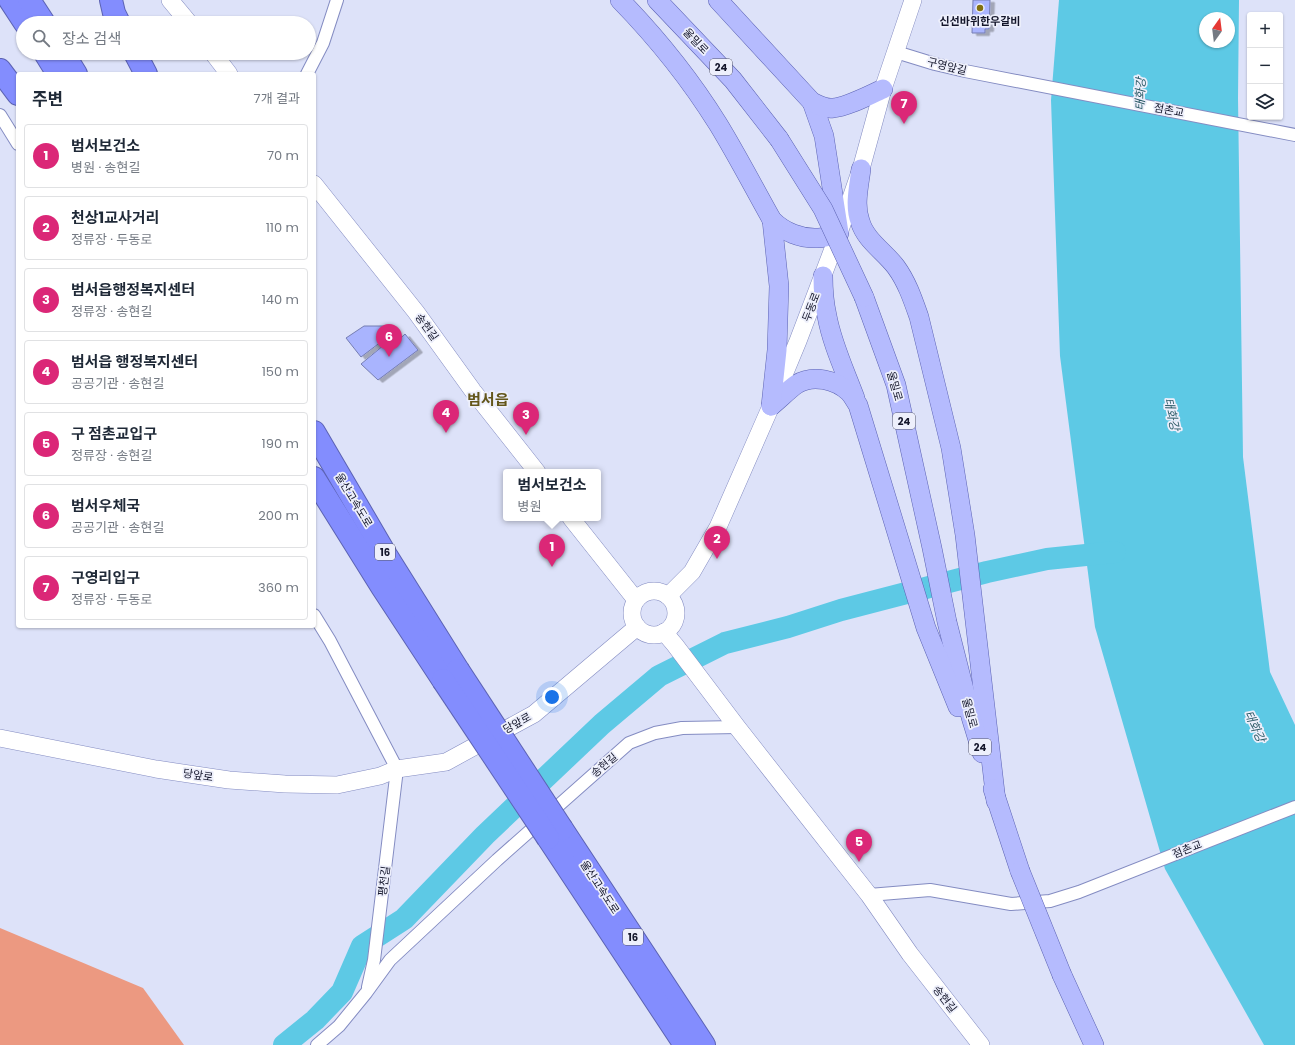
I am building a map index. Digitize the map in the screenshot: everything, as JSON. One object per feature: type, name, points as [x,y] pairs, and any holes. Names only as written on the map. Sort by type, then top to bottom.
[{"type":"highway","points":[[10,0],[20,16]]},
{"type":"highway","points":[[29,0],[39,16]]},
{"type":"highway","points":[[111,0],[115,16]]},
{"type":"highway","points":[[49,60],[57,72]]},
{"type":"highway","points":[[67,60],[75,72]]},
{"type":"highway","points":[[139,60],[145,72]]},
{"type":"highway","points":[[0,70],[16,91]]},
{"type":"highway","name":"울산고속도로","points":[[316,435],[386,555],[451,675]]},
{"type":"highway","name":"울산고속도로","points":[[316,481],[382,587],[451,675]]},
{"type":"highway","name":"16","points":[[451,675],[555,833]]},
{"type":"highway","name":"울산고속도로","points":[[555,833],[685,1045]]},
{"type":"highway","name":"울산고속도로","points":[[555,833],[704,1045]]},
{"type":"main road","points":[[620,0],[644,24],[682,71],[718,124],[772,220],[780,228],[794,235],[818,238],[837,238],[844,234],[853,235],[890,260]]},
{"type":"main road","name":"울밀로","points":[[657,0],[733,80],[779,140],[823,210],[864,297],[896,385],[947,622],[971,717],[996,801],[1020,871],[1062,975],[1094,1045]]},
{"type":"main road","points":[[718,0],[812,102],[823,107],[832,108],[841,106],[883,89]]},
{"type":"main road","points":[[812,102],[824,136],[837,238]]},
{"type":"main road","points":[[861,169],[858,210],[860,222],[870,238],[890,260],[905,282],[919,317],[951,448],[966,535],[996,801]]},
{"type":"main road","points":[[771,406],[777,350],[779,286],[772,220]]},
{"type":"main road","points":[[823,276],[824,303],[827,318],[858,405],[926,628],[996,801]]},
{"type":"main road","points":[[771,406],[798,383],[811,379],[833,382],[850,393],[858,405]]},
{"type":"street","points":[[170,0],[183,16]]},
{"type":"street","points":[[316,57],[323,43],[336,0]]},
{"type":"street","name":"두동로","points":[[668,596],[692,572],[718,527],[798,341],[861,169],[883,89],[913,0]]},
{"type":"street","name":"구영앞길","points":[[896,52],[935,64],[998,77]]},
{"type":"street","points":[[218,60],[227,72]]},
{"type":"street","points":[[308,72],[314,60]]},
{"type":"street","name":"점촌교","points":[[998,77],[1294,134]]},
{"type":"street","points":[[0,115],[16,141]]},
{"type":"street","name":"송현길","points":[[316,187],[416,312],[473,390],[535,469]]},
{"type":"street","points":[[573,521],[636,600]]},
{"type":"street","points":[[648,591],[662,592],[668,596],[673,601],[676,608],[674,622],[664,632],[657,635],[642,632],[633,621],[633,606],[636,600],[648,591]]},
{"type":"street","points":[[316,618],[330,641],[397,769]]},
{"type":"street","name":"당앞로","points":[[0,738],[156,769],[229,780],[277,784],[338,785],[380,776],[397,769],[446,762],[534,714],[637,627]]},
{"type":"street","points":[[664,632],[869,895]]},
{"type":"street","name":"송현길","points":[[497,860],[629,743],[655,733],[682,728],[737,727]]},
{"type":"street","name":"평천길","points":[[366,993],[374,960],[397,769]]},
{"type":"street","name":"점촌교","points":[[869,895],[930,890],[1011,904],[1050,901],[1079,892],[1295,807]]},
{"type":"street","name":"평천길","points":[[317,1045],[339,1026],[390,960],[497,860]]},
{"type":"street","name":"송현길","points":[[869,895],[910,954],[980,1045]]},
{"type":"shaded area","points":[[0,928],[143,988],[184,1045],[0,1045]]},
{"type":"water","name":"태화강","points":[[1059,0],[1239,0],[1238,98],[1243,457],[1270,672],[1295,725],[1295,1045],[1264,1045],[1165,869],[1095,627],[1060,356],[1051,100]]},
{"type":"building","points":[[973,0],[990,0],[989,29],[985,29],[985,33],[972,33]]},
{"type":"building","points":[[364,326],[385,326],[390,335],[361,357],[346,338]]},
{"type":"building","points":[[405,334],[418,350],[378,380],[361,364],[390,340],[394,344]]},
{"type":"waterway","points":[[284,1045],[315,1020],[342,992],[362,946],[404,919],[485,835],[602,724],[659,676],[725,643],[788,627],[841,610],[987,572],[1047,559],[1115,552]]},
{"type":"place","name":"신선바위한우갈비","points":[[980,8]]},
{"type":"place","name":"구영리입구","points":[[904,124]]},
{"type":"place","name":"범서우체국","points":[[389,357]]},
{"type":"place","name":"범서읍 행정복지센터","points":[[446,433]]},
{"type":"place","name":"범서읍행정복지센터","points":[[526,435]]},
{"type":"place","name":"천상1교사거리","points":[[717,559]]},
{"type":"place","name":"범서보건소","points":[[552,567]]},
{"type":"place","name":"구 점촌교입구","points":[[859,862]]},
{"type":"district","name":"범서읍","points":[[488,399]]}]
